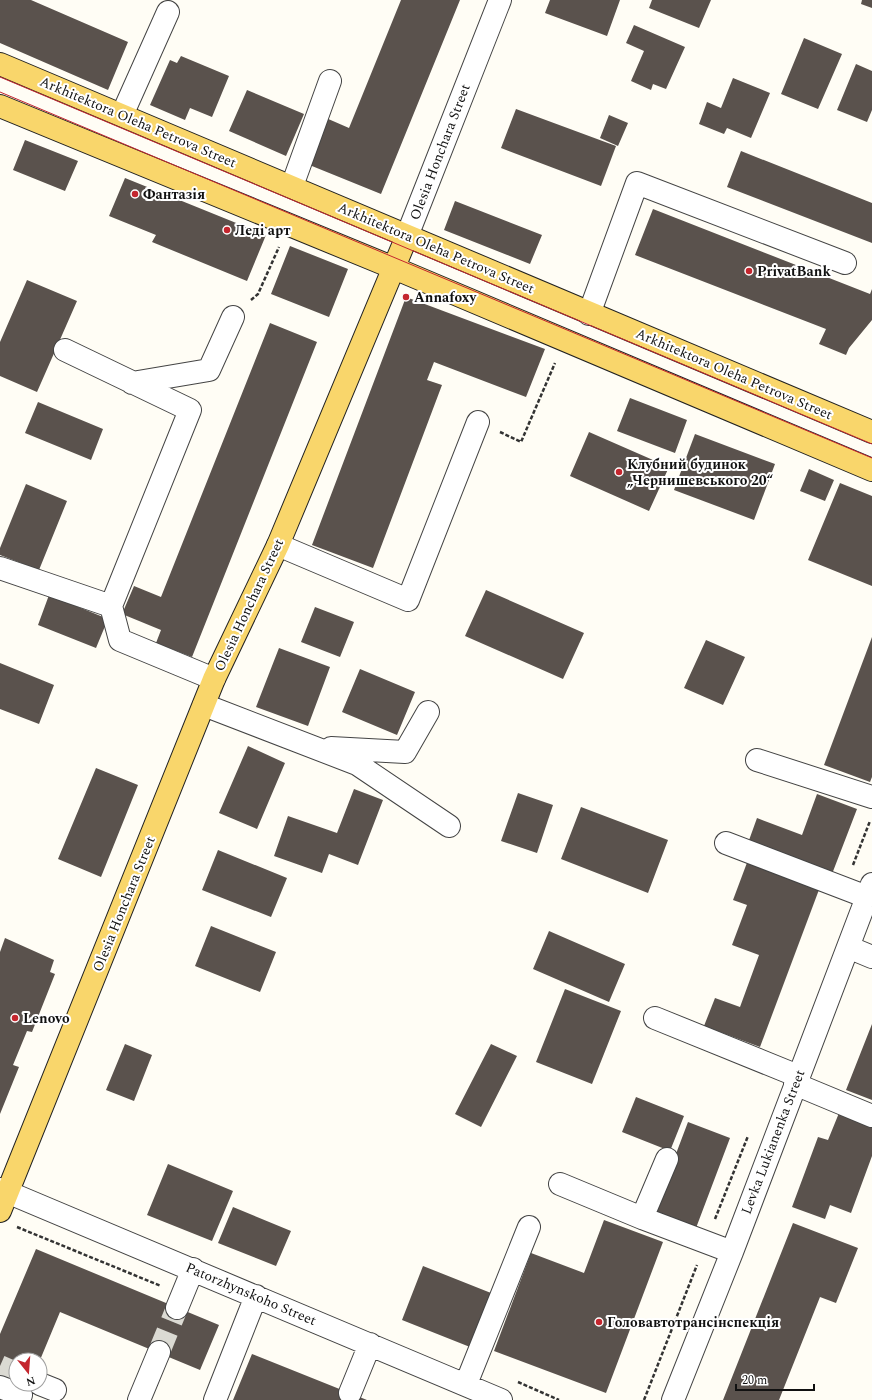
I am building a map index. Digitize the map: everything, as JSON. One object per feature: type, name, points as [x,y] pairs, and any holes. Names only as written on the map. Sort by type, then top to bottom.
[{"type":"main road","name":"Arkhitektora Oleha Petrova Street","points":[[0,64],[292,186],[589,314],[872,432]]},
{"type":"main road","points":[[0,106],[394,268],[872,470]]},
{"type":"main road","name":"Olesia Honchara Street","points":[[3,1198],[214,679],[278,545],[407,236]]},
{"type":"street","name":"Olesia Honchara Street","points":[[407,236],[500,0]]},
{"type":"street","points":[[122,115],[168,12]]},
{"type":"street","points":[[292,186],[330,81]]},
{"type":"street","points":[[589,314],[637,183],[845,263]]},
{"type":"street","points":[[132,383],[209,370],[233,317]]},
{"type":"street","points":[[65,350],[190,410],[111,606],[120,640],[214,679]]},
{"type":"street","points":[[278,545],[408,600],[478,422]]},
{"type":"street","points":[[0,568],[111,606]]},
{"type":"street","points":[[204,705],[357,764],[449,826]]},
{"type":"street","points":[[312,747],[405,752],[428,712]]},
{"type":"street","points":[[757,760],[872,797]]},
{"type":"street","points":[[726,843],[870,891]]},
{"type":"street","name":"Levka Lukianenka Street","points":[[673,1400],[732,1252],[870,891]]},
{"type":"street","points":[[848,947],[872,956]]},
{"type":"street","points":[[655,1018],[797,1080],[872,1116]]},
{"type":"street","points":[[642,1218],[667,1159]]},
{"type":"street","points":[[560,1184],[642,1218],[732,1252]]},
{"type":"street","name":"Patorzhynskoho Street","points":[[3,1198],[193,1269],[466,1384],[492,1398]]},
{"type":"street","points":[[466,1384],[529,1227]]},
{"type":"street","points":[[177,1308],[193,1269]]},
{"type":"street","points":[[215,1400],[256,1296]]},
{"type":"street","points":[[350,1393],[370,1344]]},
{"type":"street","points":[[139,1400],[159,1352]]},
{"type":"street","points":[[0,1387],[21,1395]]},
{"type":"path","points":[[233,317],[258,294],[288,224]]},
{"type":"path","points":[[478,422],[521,442],[565,340]]},
{"type":"building","points":[[0,0],[31,0],[128,42],[108,90],[0,43]]},
{"type":"building","points":[[401,0],[460,0],[381,194],[307,164],[326,118],[349,128]]},
{"type":"building","points":[[550,0],[620,0],[607,36],[545,13]]},
{"type":"building","points":[[652,0],[711,0],[699,28],[649,8]]},
{"type":"building","points":[[862,0],[872,0],[872,8],[861,4]]},
{"type":"building","points":[[634,25],[685,47],[666,89],[653,84],[651,90],[631,81],[644,51],[626,43]]},
{"type":"building","points":[[804,38],[842,54],[818,109],[781,94]]},
{"type":"building","points":[[181,56],[229,76],[212,117],[190,108],[185,120],[150,105],[170,60],[177,63]]},
{"type":"building","points":[[856,64],[872,71],[872,110],[867,122],[837,110]]},
{"type":"building","points":[[733,78],[770,93],[751,138],[727,128],[724,134],[699,124],[707,102],[721,108]]},
{"type":"building","points":[[247,90],[304,114],[286,156],[229,131]]},
{"type":"building","points":[[516,109],[616,146],[601,186],[501,148]]},
{"type":"building","points":[[609,115],[628,123],[618,146],[600,138]]},
{"type":"building","points":[[25,140],[78,161],[65,191],[13,170]]},
{"type":"building","points":[[741,151],[872,203],[872,243],[727,187]]},
{"type":"building","points":[[125,178],[266,235],[247,281],[152,242],[156,235],[109,216]]},
{"type":"building","points":[[455,201],[542,235],[530,264],[444,230]]},
{"type":"building","points":[[653,209],[870,294],[872,289],[872,320],[849,348],[846,355],[819,344],[826,329],[635,255]]},
{"type":"building","points":[[290,246],[348,269],[329,317],[271,294]]},
{"type":"building","points":[[27,280],[77,301],[37,392],[0,376],[0,342]]},
{"type":"building","points":[[406,297],[545,349],[526,397],[434,362],[427,380],[442,385],[373,568],[312,545]]},
{"type":"building","points":[[270,323],[317,342],[192,657],[156,643],[161,630],[122,614],[134,586],[161,597]]},
{"type":"building","points":[[630,398],[687,420],[675,453],[617,431]]},
{"type":"building","points":[[38,402],[103,429],[91,460],[25,433]]},
{"type":"building","name":"Клубний будинок „Чернишевського 20“","points":[[589,432],[669,467],[649,511],[570,476]]},
{"type":"building","points":[[695,434],[775,464],[754,520],[674,490]]},
{"type":"building","points":[[809,469],[834,480],[825,501],[800,491]]},
{"type":"building","points":[[840,483],[872,496],[872,586],[808,560]]},
{"type":"building","points":[[26,484],[67,501],[39,570],[0,555],[0,548]]},
{"type":"building","points":[[486,590],[584,633],[563,679],[465,636]]},
{"type":"building","points":[[49,595],[108,619],[96,648],[38,625]]},
{"type":"building","points":[[315,607],[354,622],[340,657],[301,642]]},
{"type":"building","points":[[872,637],[872,777],[870,782],[824,765]]},
{"type":"building","points":[[706,640],[745,657],[723,705],[684,688]]},
{"type":"building","points":[[279,648],[330,667],[308,726],[256,707]]},
{"type":"building","points":[[0,663],[54,685],[39,724],[0,709]]},
{"type":"building","points":[[360,669],[415,692],[397,735],[342,712]]},
{"type":"building","points":[[248,746],[285,763],[257,829],[219,813]]},
{"type":"building","points":[[96,768],[138,785],[101,877],[58,859]]},
{"type":"building","points":[[354,789],[383,800],[358,865],[329,854],[322,873],[274,856],[288,816],[337,833]]},
{"type":"building","points":[[518,793],[553,805],[537,853],[501,841]]},
{"type":"building","points":[[817,794],[857,809],[832,874],[748,843],[757,818],[802,835]]},
{"type":"building","points":[[581,807],[668,840],[648,893],[561,859]]},
{"type":"building","points":[[218,850],[287,878],[271,917],[202,890]]},
{"type":"building","points":[[748,860],[820,887],[760,1047],[704,1026],[715,998],[740,1007],[759,955],[732,945],[747,905],[733,900]]},
{"type":"building","points":[[211,926],[276,952],[260,992],[195,966]]},
{"type":"building","points":[[549,931],[625,964],[609,1002],[533,969]]},
{"type":"building","points":[[5,938],[54,960],[50,972],[55,974],[32,1032],[27,1031],[13,1065],[19,1067],[0,1114],[0,952]]},
{"type":"building","points":[[565,989],[621,1011],[592,1084],[536,1062]]},
{"type":"building","points":[[872,1024],[872,1100],[846,1090]]},
{"type":"building","points":[[125,1044],[152,1055],[134,1101],[106,1090]]},
{"type":"building","points":[[491,1044],[517,1056],[481,1127],[455,1114]]},
{"type":"building","points":[[636,1097],[684,1116],[670,1151],[622,1132]]},
{"type":"building","points":[[839,1113],[872,1125],[872,1156],[851,1213],[830,1205],[825,1219],[792,1207],[818,1137],[828,1140]]},
{"type":"building","points":[[688,1122],[730,1138],[696,1228],[654,1212]]},
{"type":"building","points":[[168,1164],[233,1191],[212,1241],[147,1215]]},
{"type":"building","points":[[233,1207],[291,1231],[276,1266],[218,1243]]},
{"type":"building","name":"Головавтотрансінспекція","points":[[604,1220],[663,1242],[606,1393],[494,1351],[531,1253],[584,1273]]},
{"type":"building","points":[[793,1223],[858,1248],[836,1303],[820,1297],[779,1400],[723,1400]]},
{"type":"building","points":[[36,1249],[219,1325],[200,1370],[60,1312],[43,1352],[8,1352],[8,1382],[0,1379],[0,1334]]},
{"type":"building","points":[[423,1266],[491,1293],[470,1347],[402,1320]]},
{"type":"building","points":[[252,1354],[367,1400],[233,1400]]},
{"type":"tunnel","points":[[159,1352],[177,1308]]},
{"type":"tunnel","points":[[0,1366],[8,1370]]},
{"type":"tram line","points":[[0,77],[872,444]]},
{"type":"tram line","points":[[0,92],[872,458]]},
{"type":"place","name":"Фантазія","points":[[135,194]]},
{"type":"place","name":"Леді арт","points":[[227,230]]},
{"type":"place","name":"PrivatBank","points":[[749,271]]},
{"type":"place","name":"Annafoxy","points":[[406,297]]},
{"type":"place","name":"Клубний будинок „Чернишевського 20“","points":[[619,472]]},
{"type":"place","name":"Lenovo","points":[[15,1018]]},
{"type":"place","name":"Головавтотрансінспекція","points":[[599,1322]]}]
